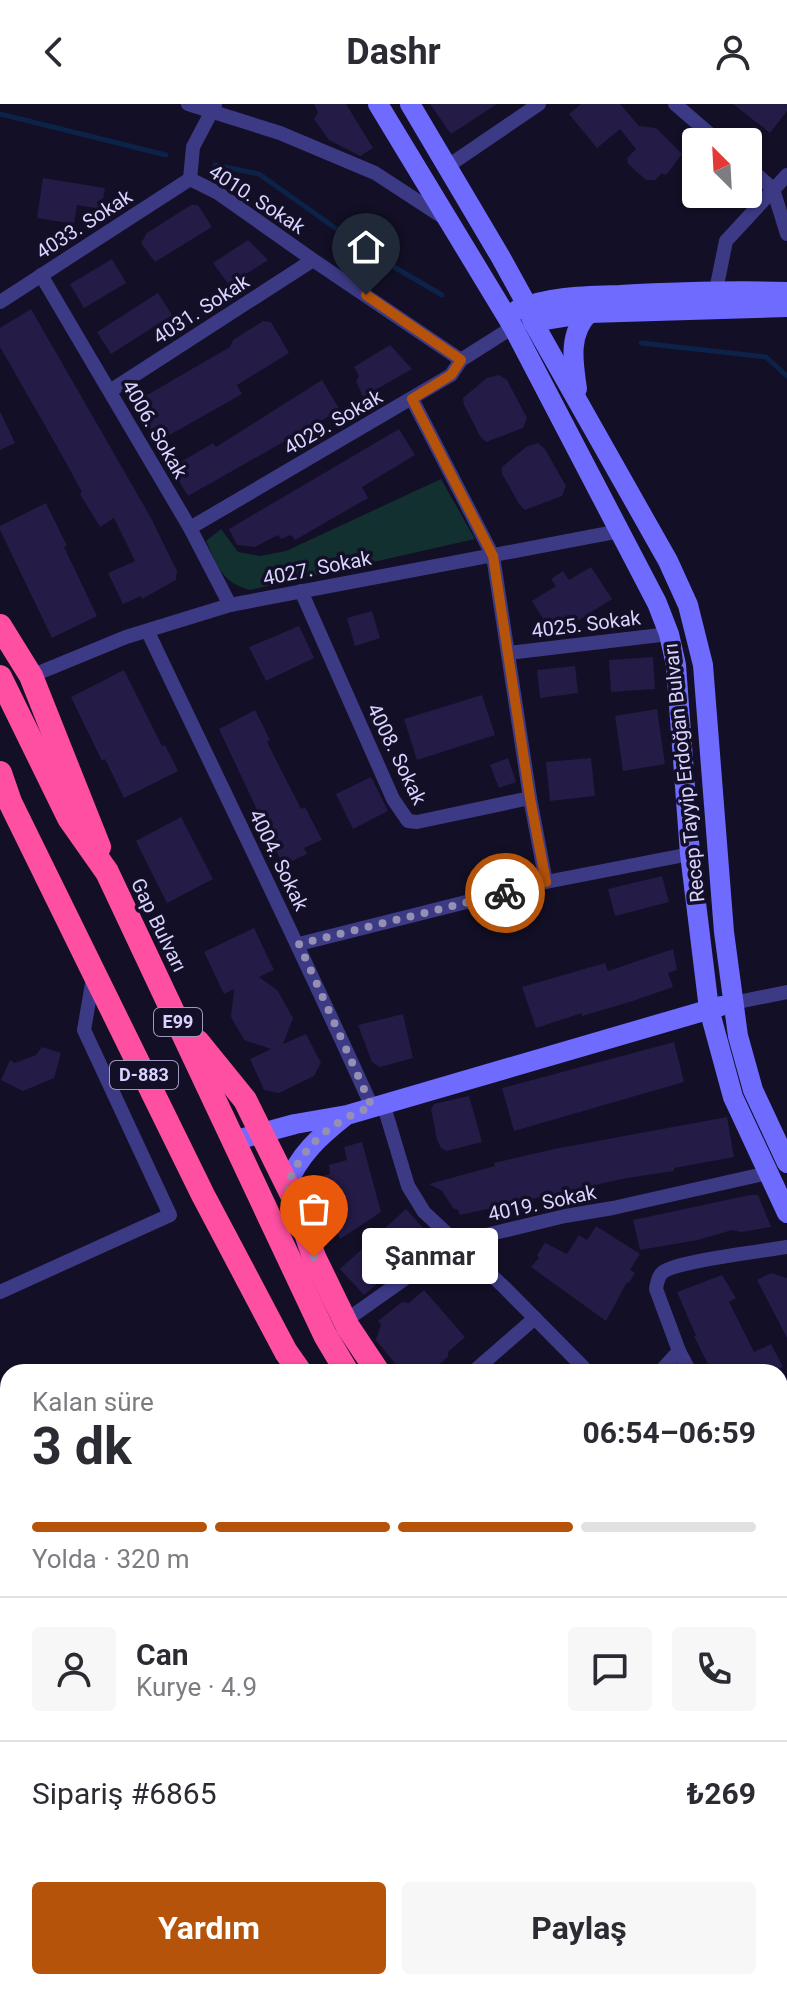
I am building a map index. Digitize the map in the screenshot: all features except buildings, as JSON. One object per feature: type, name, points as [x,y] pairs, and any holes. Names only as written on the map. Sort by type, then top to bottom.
[{"type":"highway","points":[[0,626],[31,676],[107,872]]},
{"type":"highway","name":"Gap Bulvarı","points":[[0,677],[69,818],[107,872],[325,1335],[342,1364]]},
{"type":"highway","name":"D-883","points":[[0,773],[5,795],[203,1195],[294,1364]]},
{"type":"highway","points":[[173,1012],[245,1100],[287,1185],[314,1257],[345,1321],[373,1364]]},
{"type":"main road","name":"Recep Tayyip Erdoğan Bulvarı","points":[[378,104],[451,222],[578,401],[668,561],[688,605],[703,665],[722,916],[738,1036],[753,1090],[787,1163]]},
{"type":"main road","name":"Recep Tayyip Erdoğan Bulvarı","points":[[410,104],[448,166],[669,634],[676,665],[690,854],[709,1009],[733,1097],[787,1213]]},
{"type":"main road","points":[[520,317],[588,296],[716,290],[787,292]]},
{"type":"main road","points":[[520,317],[787,307]]},
{"type":"main road","points":[[578,401],[573,341],[582,320],[589,313]]},
{"type":"main road","points":[[233,1141],[347,1115],[733,1003]]},
{"type":"main road","points":[[287,1185],[309,1147],[347,1115]]},
{"type":"street","points":[[188,104],[214,107],[375,173],[451,222]]},
{"type":"street","points":[[448,166],[539,104]]},
{"type":"street","points":[[675,104],[703,128]]},
{"type":"street","points":[[190,179],[193,147],[214,107]]},
{"type":"street","points":[[716,290],[726,241],[787,175]]},
{"type":"street","name":"4010. Sokak","points":[[190,179],[218,193],[461,360]]},
{"type":"street","name":"4033. Sokak","points":[[0,302],[190,179]]},
{"type":"street","points":[[762,179],[773,189],[787,234]]},
{"type":"street","name":"4031. Sokak","points":[[110,391],[313,260]]},
{"type":"street","name":"4006. Sokak","points":[[41,275],[190,528],[230,605]]},
{"type":"street","name":"4029. Sokak","points":[[190,528],[451,375],[461,360],[520,317]]},
{"type":"street","points":[[412,399],[493,556],[546,882]]},
{"type":"street","name":"4027. Sokak","points":[[31,676],[126,637],[230,605],[620,531]]},
{"type":"street","name":"4008. Sokak","points":[[301,591],[393,799],[408,821],[417,822],[530,798]]},
{"type":"street","name":"4004. Sokak","points":[[148,632],[260,869],[377,1105],[408,1186],[424,1212],[580,1364]]},
{"type":"street","name":"4025. Sokak","points":[[508,653],[669,634]]},
{"type":"street","points":[[299,944],[546,882],[690,854]]},
{"type":"street","points":[[0,1292],[170,1215],[84,1030],[94,973]]},
{"type":"street","points":[[733,1003],[787,992]]},
{"type":"street","name":"4019. Sokak","points":[[345,1321],[457,1242],[768,1173]]},
{"type":"street","points":[[686,1364],[656,1289],[657,1279],[664,1271],[682,1265],[787,1247]]},
{"type":"street","points":[[482,1364],[535,1318]]},
{"type":"street","points":[[667,1364],[679,1351]]},
{"type":"green space","points":[[441,479],[475,539],[250,590],[226,578],[206,541],[221,529],[238,552],[260,556],[286,551]]},
{"type":"waterway","points":[[0,114],[166,155]]},
{"type":"waterway","points":[[215,165],[259,174],[372,254],[442,295]]},
{"type":"waterway","points":[[641,343],[766,357],[787,376]]},
{"type":"way so far","points":[[314,1257],[287,1185],[292,1172],[315,1141],[347,1115],[372,1107],[299,944],[505,893]]},
{"type":"place","name":"Şanmar","points":[[314,1257]]},
{"type":"route","points":[[366,295],[461,360],[451,375],[412,399],[493,556],[546,882],[505,893]]}]
